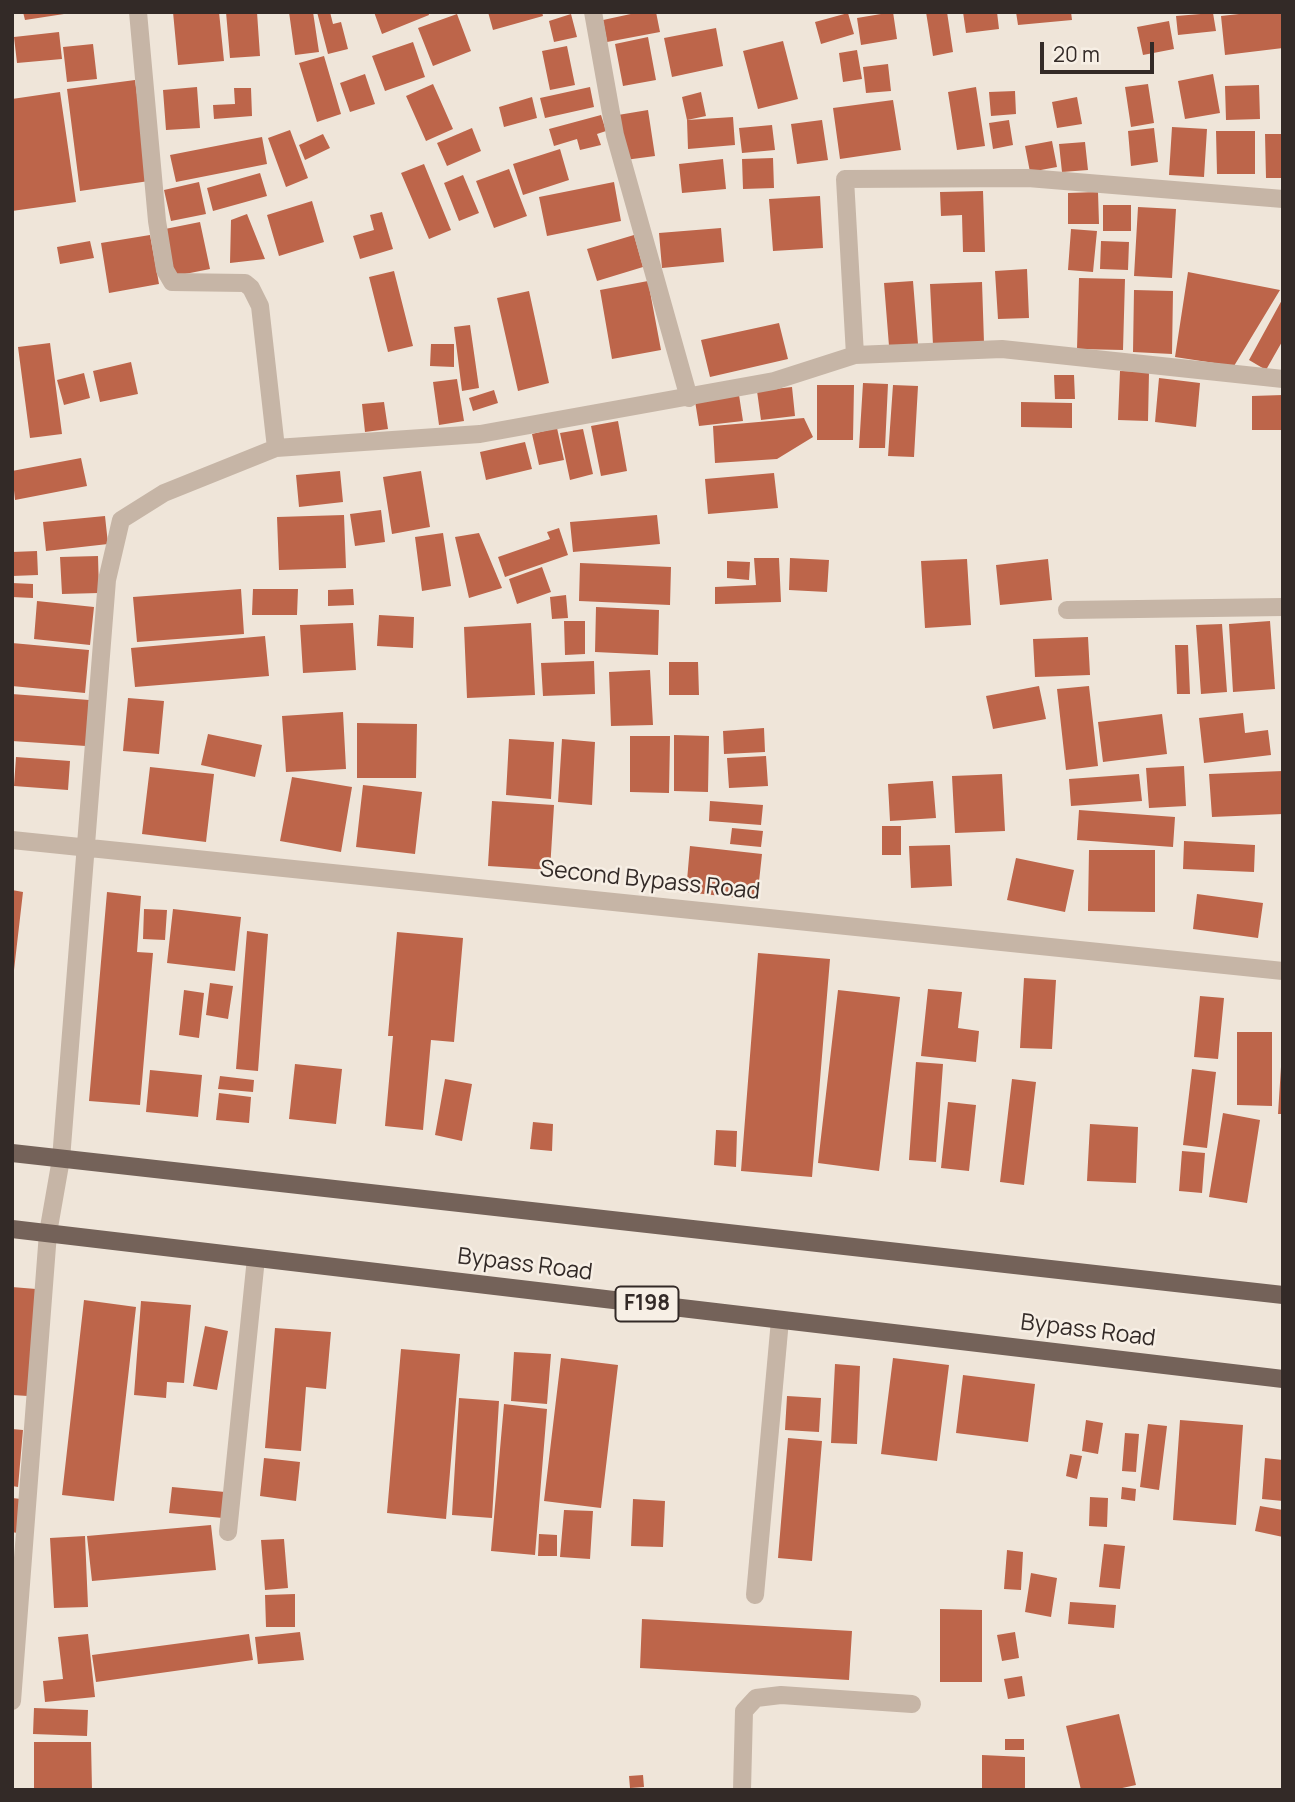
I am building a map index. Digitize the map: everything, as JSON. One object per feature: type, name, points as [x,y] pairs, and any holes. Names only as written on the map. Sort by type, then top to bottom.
[{"type":"main road","points":[[12,1153],[1283,1294]]},
{"type":"main road","name":"Bypass Road","points":[[12,1229],[1283,1379]]},
{"type":"street","points":[[138,12],[157,221],[165,271],[172,282],[245,283],[251,288],[260,306],[276,448]]},
{"type":"street","points":[[593,12],[615,135],[689,398]]},
{"type":"street","points":[[855,355],[845,179],[1028,178],[1283,199]]},
{"type":"street","points":[[12,1701],[48,1233],[61,1159],[107,580],[121,520],[164,493],[276,448],[480,434],[774,381],[855,355],[1002,349],[1283,379]]},
{"type":"street","points":[[1067,610],[1283,607]]},
{"type":"street","name":"Second Bypass Road","points":[[12,840],[1283,971]]},
{"type":"street","points":[[228,1532],[256,1258]]},
{"type":"street","points":[[755,1595],[780,1320]]},
{"type":"street","points":[[742,1790],[744,1712],[755,1698],[781,1695],[912,1704]]},
{"type":"building","points":[[23,12],[63,12],[64,14],[25,20]]},
{"type":"building","points":[[173,12],[219,12],[224,61],[178,65]]},
{"type":"building","points":[[226,12],[257,12],[260,56],[230,58]]},
{"type":"building","points":[[289,12],[313,12],[319,52],[295,55]]},
{"type":"building","points":[[317,12],[330,12],[333,24],[341,22],[348,49],[328,54]]},
{"type":"building","points":[[374,12],[428,12],[429,15],[382,34]]},
{"type":"building","points":[[488,12],[542,12],[543,16],[493,30]]},
{"type":"building","points":[[640,12],[656,12],[660,32],[607,42],[603,20]]},
{"type":"building","points":[[893,12],[897,39],[861,45],[857,18]]},
{"type":"building","points":[[926,12],[947,12],[953,52],[933,56]]},
{"type":"building","points":[[963,12],[997,12],[999,29],[966,33]]},
{"type":"building","points":[[1016,12],[1071,12],[1072,20],[1018,25]]},
{"type":"building","points":[[1283,12],[1283,48],[1225,55],[1221,16]]},
{"type":"building","points":[[848,13],[854,34],[821,44],[815,22]]},
{"type":"building","points":[[1213,13],[1216,31],[1178,35],[1176,16]]},
{"type":"building","points":[[457,14],[471,51],[433,66],[418,28]]},
{"type":"building","points":[[571,14],[577,37],[554,42],[549,21]]},
{"type":"building","points":[[1169,21],[1174,49],[1143,55],[1137,27]]},
{"type":"building","points":[[716,28],[723,66],[672,77],[664,38]]},
{"type":"building","points":[[59,32],[62,59],[17,63],[14,37]]},
{"type":"building","points":[[648,37],[656,80],[623,86],[615,44]]},
{"type":"building","points":[[783,41],[798,99],[758,109],[743,51]]},
{"type":"building","points":[[413,42],[425,77],[385,91],[372,56]]},
{"type":"building","points":[[93,44],[97,79],[67,82],[63,47]]},
{"type":"building","points":[[567,46],[575,85],[550,90],[542,51]]},
{"type":"building","points":[[857,50],[862,79],[843,82],[839,53]]},
{"type":"building","points":[[324,56],[341,114],[317,122],[299,63]]},
{"type":"building","points":[[888,64],[891,91],[866,93],[863,67]]},
{"type":"building","points":[[365,74],[375,104],[350,112],[340,83]]},
{"type":"building","points":[[1213,74],[1220,113],[1185,119],[1178,81]]},
{"type":"building","points":[[135,80],[149,181],[80,191],[67,89]]},
{"type":"building","points":[[433,84],[453,129],[426,141],[406,96]]},
{"type":"building","points":[[1148,84],[1154,123],[1131,127],[1125,87]]},
{"type":"building","points":[[1259,85],[1260,119],[1226,120],[1225,86]]},
{"type":"building","points":[[197,87],[200,128],[166,130],[163,90]]},
{"type":"building","points":[[590,87],[594,107],[545,118],[540,98]]},
{"type":"building","points":[[976,87],[985,146],[957,150],[948,92]]},
{"type":"building","points":[[234,88],[251,88],[252,116],[214,119],[213,105],[235,104]]},
{"type":"building","points":[[1015,91],[1016,114],[991,116],[989,92]]},
{"type":"building","points":[[60,92],[76,202],[12,211],[12,99]]},
{"type":"building","points":[[701,92],[706,116],[687,120],[682,97]]},
{"type":"building","points":[[532,97],[537,118],[504,127],[499,107]]},
{"type":"building","points":[[1077,97],[1082,124],[1057,128],[1052,102]]},
{"type":"building","points":[[893,100],[901,150],[840,159],[833,108]]},
{"type":"building","points":[[648,110],[655,156],[625,160],[618,115]]},
{"type":"building","points":[[601,115],[606,131],[597,134],[601,145],[580,150],[577,139],[554,146],[549,129]]},
{"type":"building","points":[[733,117],[735,145],[688,149],[687,120]]},
{"type":"building","points":[[822,120],[828,160],[797,164],[791,124]]},
{"type":"building","points":[[1009,120],[1013,145],[993,149],[989,123]]},
{"type":"building","points":[[772,125],[775,150],[742,153],[739,128]]},
{"type":"building","points":[[1172,127],[1207,129],[1204,177],[1169,175]]},
{"type":"building","points":[[472,128],[481,151],[447,166],[437,143]]},
{"type":"building","points":[[1154,128],[1158,162],[1131,166],[1128,131]]},
{"type":"building","points":[[290,130],[308,178],[286,187],[268,138]]},
{"type":"building","points":[[1216,131],[1255,131],[1255,174],[1217,174]]},
{"type":"building","points":[[323,134],[330,148],[305,160],[299,145]]},
{"type":"building","points":[[1265,134],[1283,134],[1283,178],[1266,178]]},
{"type":"building","points":[[262,137],[267,164],[176,182],[170,155]]},
{"type":"building","points":[[1052,141],[1057,167],[1030,172],[1025,146]]},
{"type":"building","points":[[1085,142],[1088,170],[1062,172],[1059,144]]},
{"type":"building","points":[[560,149],[569,180],[523,195],[513,164]]},
{"type":"building","points":[[773,158],[774,188],[743,189],[742,159]]},
{"type":"building","points":[[723,159],[726,189],[682,193],[679,164]]},
{"type":"building","points":[[424,164],[451,230],[429,239],[401,173]]},
{"type":"building","points":[[509,169],[527,216],[494,228],[476,181]]},
{"type":"building","points":[[260,173],[267,196],[213,211],[207,188]]},
{"type":"building","points":[[463,175],[479,213],[459,221],[444,183]]},
{"type":"building","points":[[199,182],[206,214],[171,221],[164,190]]},
{"type":"building","points":[[614,182],[621,221],[547,236],[539,197]]},
{"type":"building","points":[[983,191],[985,252],[963,252],[962,215],[941,216],[940,192]]},
{"type":"building","points":[[1098,192],[1099,224],[1068,224],[1068,193]]},
{"type":"building","points":[[820,196],[823,248],[773,251],[769,199]]},
{"type":"building","points":[[312,201],[324,242],[279,256],[267,215]]},
{"type":"building","points":[[1103,205],[1131,205],[1131,231],[1103,231]]},
{"type":"building","points":[[1138,207],[1176,209],[1172,278],[1134,276]]},
{"type":"building","points":[[382,212],[393,249],[360,259],[353,236],[374,230],[370,215]]},
{"type":"building","points":[[247,214],[265,259],[230,263],[231,220]]},
{"type":"building","points":[[200,222],[210,269],[175,276],[165,229]]},
{"type":"building","points":[[721,228],[724,262],[662,268],[659,233]]},
{"type":"building","points":[[1071,229],[1097,231],[1093,272],[1068,270]]},
{"type":"building","points":[[150,235],[159,284],[109,293],[101,243]]},
{"type":"building","points":[[634,235],[643,267],[597,281],[587,249]]},
{"type":"building","points":[[90,241],[94,258],[60,264],[57,247]]},
{"type":"building","points":[[1101,241],[1129,242],[1128,270],[1100,269]]},
{"type":"building","points":[[1027,269],[1029,318],[998,319],[995,271]]},
{"type":"building","points":[[394,271],[413,346],[388,352],[369,277]]},
{"type":"building","points":[[1188,272],[1280,290],[1234,366],[1175,357]]},
{"type":"building","points":[[1079,278],[1125,279],[1123,350],[1077,349]]},
{"type":"building","points":[[648,281],[661,350],[612,359],[600,290]]},
{"type":"building","points":[[913,281],[918,344],[889,346],[884,283]]},
{"type":"building","points":[[982,282],[984,343],[933,345],[930,284]]},
{"type":"building","points":[[1134,290],[1173,291],[1172,354],[1133,352]]},
{"type":"building","points":[[529,291],[549,383],[518,391],[497,298]]},
{"type":"building","points":[[1283,298],[1283,340],[1266,370],[1249,360]]},
{"type":"building","points":[[779,323],[788,359],[710,377],[701,340]]},
{"type":"building","points":[[470,325],[479,388],[462,391],[454,327]]},
{"type":"building","points":[[50,343],[62,434],[30,438],[18,347]]},
{"type":"building","points":[[431,344],[454,344],[454,367],[430,366]]},
{"type":"building","points":[[131,362],[138,394],[100,402],[93,371]]},
{"type":"building","points":[[1120,371],[1149,372],[1148,421],[1118,420]]},
{"type":"building","points":[[84,373],[90,398],[64,405],[57,380]]},
{"type":"building","points":[[1054,375],[1074,375],[1075,399],[1055,399]]},
{"type":"building","points":[[1159,378],[1200,383],[1196,427],[1155,422]]},
{"type":"building","points":[[457,379],[464,421],[439,425],[433,382]]},
{"type":"building","points":[[863,383],[888,384],[885,448],[859,448]]},
{"type":"building","points":[[817,385],[854,385],[853,440],[817,440]]},
{"type":"building","points":[[893,385],[918,386],[914,457],[888,456]]},
{"type":"building","points":[[792,387],[795,416],[761,420],[757,391]]},
{"type":"building","points":[[494,390],[498,403],[473,411],[469,398]]},
{"type":"building","points":[[739,395],[743,421],[699,426],[695,401]]},
{"type":"building","points":[[1283,395],[1283,430],[1252,430],[1252,396]]},
{"type":"building","points":[[384,402],[388,429],[365,432],[362,404]]},
{"type":"building","points":[[1021,402],[1072,403],[1072,428],[1021,427]]},
{"type":"building","points":[[804,418],[813,437],[777,459],[715,463],[713,426]]},
{"type":"building","points":[[618,421],[627,471],[601,476],[591,426]]},
{"type":"building","points":[[557,428],[564,460],[539,465],[532,434]]},
{"type":"building","points":[[583,429],[593,474],[570,480],[560,433]]},
{"type":"building","points":[[525,442],[532,469],[486,480],[480,452]]},
{"type":"building","points":[[81,458],[87,486],[15,500],[12,471]]},
{"type":"building","points":[[340,471],[343,502],[299,507],[296,475]]},
{"type":"building","points":[[421,471],[430,527],[392,534],[383,477]]},
{"type":"building","points":[[774,473],[778,508],[708,514],[705,479]]},
{"type":"building","points":[[381,510],[385,542],[355,546],[350,514]]},
{"type":"building","points":[[344,515],[346,568],[279,570],[277,517]]},
{"type":"building","points":[[657,515],[660,544],[573,552],[570,522]]},
{"type":"building","points":[[105,516],[108,544],[46,551],[43,522]]},
{"type":"building","points":[[559,528],[568,555],[505,577],[498,557],[550,539],[547,532]]},
{"type":"building","points":[[443,533],[451,586],[422,591],[415,537]]},
{"type":"building","points":[[479,533],[502,588],[469,598],[455,537]]},
{"type":"building","points":[[37,551],[38,575],[12,576],[12,552]]},
{"type":"building","points":[[98,556],[99,593],[62,594],[60,557]]},
{"type":"building","points":[[754,558],[779,558],[781,602],[715,604],[715,587],[756,585]]},
{"type":"building","points":[[790,558],[829,560],[827,592],[789,590]]},
{"type":"building","points":[[967,559],[971,625],[925,628],[921,561]]},
{"type":"building","points":[[1048,559],[1052,600],[1000,605],[996,565]]},
{"type":"building","points":[[727,561],[750,562],[749,580],[727,578]]},
{"type":"building","points":[[580,563],[671,567],[670,605],[579,601]]},
{"type":"building","points":[[542,567],[551,592],[517,604],[509,579]]},
{"type":"building","points":[[12,583],[33,584],[33,598],[12,597]]},
{"type":"building","points":[[241,589],[244,634],[137,642],[133,597]]},
{"type":"building","points":[[253,589],[298,589],[297,615],[252,615]]},
{"type":"building","points":[[353,589],[354,605],[328,606],[328,590]]},
{"type":"building","points":[[566,595],[568,618],[552,619],[550,597]]},
{"type":"building","points":[[37,601],[94,607],[90,645],[34,639]]},
{"type":"building","points":[[596,607],[659,610],[658,655],[595,652]]},
{"type":"building","points":[[379,615],[414,617],[413,648],[377,646]]},
{"type":"building","points":[[564,621],[585,621],[585,654],[565,655]]},
{"type":"building","points":[[1270,621],[1275,689],[1233,692],[1229,624]]},
{"type":"building","points":[[353,623],[356,670],[303,673],[300,625]]},
{"type":"building","points":[[531,623],[535,695],[467,698],[464,627]]},
{"type":"building","points":[[1222,624],[1227,692],[1201,694],[1196,625]]},
{"type":"building","points":[[265,636],[269,676],[135,687],[131,648]]},
{"type":"building","points":[[1088,637],[1090,675],[1035,677],[1033,639]]},
{"type":"building","points":[[12,643],[89,650],[85,693],[12,686]]},
{"type":"building","points":[[1175,645],[1188,645],[1190,694],[1177,694]]},
{"type":"building","points":[[594,661],[595,694],[543,696],[541,663]]},
{"type":"building","points":[[669,662],[698,662],[699,695],[669,695]]},
{"type":"building","points":[[650,670],[653,725],[611,726],[609,672]]},
{"type":"building","points":[[1039,686],[1046,719],[993,729],[986,696]]},
{"type":"building","points":[[1089,686],[1098,766],[1066,770],[1057,689]]},
{"type":"building","points":[[12,694],[89,700],[86,746],[12,741]]},
{"type":"building","points":[[128,698],[164,701],[159,754],[123,751]]},
{"type":"building","points":[[343,712],[346,769],[286,772],[282,716]]},
{"type":"building","points":[[1243,713],[1245,733],[1268,730],[1271,755],[1204,763],[1199,718]]},
{"type":"building","points":[[1162,714],[1167,754],[1103,762],[1098,722]]},
{"type":"building","points":[[357,723],[417,724],[416,778],[357,778]]},
{"type":"building","points":[[764,728],[765,752],[724,754],[723,731]]},
{"type":"building","points":[[208,734],[262,745],[255,777],[201,765]]},
{"type":"building","points":[[674,735],[709,736],[708,792],[674,791]]},
{"type":"building","points":[[630,736],[670,736],[669,793],[630,792]]},
{"type":"building","points":[[509,739],[554,742],[551,799],[506,795]]},
{"type":"building","points":[[562,739],[595,742],[592,805],[558,802]]},
{"type":"building","points":[[766,756],[768,786],[729,788],[727,758]]},
{"type":"building","points":[[16,757],[70,761],[68,790],[14,786]]},
{"type":"building","points":[[1184,766],[1186,806],[1149,808],[1146,768]]},
{"type":"building","points":[[150,767],[214,774],[206,842],[142,834]]},
{"type":"building","points":[[1283,771],[1283,814],[1212,817],[1209,774]]},
{"type":"building","points":[[1002,774],[1005,831],[955,833],[952,776]]},
{"type":"building","points":[[1139,774],[1142,801],[1071,806],[1069,779]]},
{"type":"building","points":[[292,777],[352,787],[341,852],[280,841]]},
{"type":"building","points":[[933,781],[936,818],[890,821],[888,784]]},
{"type":"building","points":[[363,785],[422,792],[415,854],[356,847]]},
{"type":"building","points":[[492,801],[554,805],[550,870],[488,866]]},
{"type":"building","points":[[710,801],[763,805],[761,825],[709,821]]},
{"type":"building","points":[[1079,810],[1175,817],[1173,847],[1077,840]]},
{"type":"building","points":[[882,826],[901,826],[901,855],[882,855]]},
{"type":"building","points":[[732,828],[763,831],[761,847],[730,844]]},
{"type":"building","points":[[1184,841],[1255,845],[1254,872],[1183,869]]},
{"type":"building","points":[[950,845],[952,886],[911,888],[909,846]]},
{"type":"building","points":[[690,846],[762,854],[757,900],[686,892]]},
{"type":"building","points":[[1089,850],[1155,850],[1155,912],[1088,911]]},
{"type":"building","points":[[1016,858],[1074,870],[1065,912],[1007,900]]},
{"type":"building","points":[[12,890],[23,892],[14,970],[12,970]]},
{"type":"building","points":[[107,892],[141,896],[137,952],[153,953],[140,1105],[89,1101]]},
{"type":"building","points":[[1197,894],[1263,903],[1258,938],[1193,929]]},
{"type":"building","points":[[144,909],[167,910],[165,940],[143,939]]},
{"type":"building","points":[[173,909],[241,917],[235,971],[167,963]]},
{"type":"building","points":[[247,931],[268,934],[258,1071],[236,1069]]},
{"type":"building","points":[[397,932],[463,938],[454,1042],[431,1040],[423,1130],[385,1126],[393,1036],[388,1036]]},
{"type":"building","points":[[758,953],[830,959],[812,1177],[741,1171]]},
{"type":"building","points":[[1024,978],[1056,980],[1052,1049],[1020,1048]]},
{"type":"building","points":[[210,983],[233,986],[228,1019],[206,1015]]},
{"type":"building","points":[[928,989],[962,992],[958,1028],[979,1031],[976,1062],[921,1056]]},
{"type":"building","points":[[184,990],[204,993],[199,1038],[179,1035]]},
{"type":"building","points":[[838,990],[900,997],[879,1171],[818,1163]]},
{"type":"building","points":[[1200,996],[1224,998],[1218,1059],[1194,1057]]},
{"type":"building","points":[[1237,1032],[1272,1032],[1272,1106],[1237,1105]]},
{"type":"building","points":[[916,1062],[943,1064],[936,1162],[909,1160]]},
{"type":"building","points":[[295,1064],[342,1069],[336,1124],[289,1119]]},
{"type":"building","points":[[1281,1067],[1283,1114],[1278,1114]]},
{"type":"building","points":[[1192,1069],[1216,1072],[1207,1148],[1183,1145]]},
{"type":"building","points":[[150,1070],[202,1075],[198,1117],[146,1112]]},
{"type":"building","points":[[220,1076],[254,1080],[253,1092],[218,1089]]},
{"type":"building","points":[[445,1079],[472,1084],[462,1141],[435,1135]]},
{"type":"building","points":[[1012,1079],[1036,1082],[1024,1185],[1000,1182]]},
{"type":"building","points":[[219,1093],[251,1097],[249,1123],[216,1120]]},
{"type":"building","points":[[948,1102],[976,1105],[969,1171],[941,1168]]},
{"type":"building","points":[[1223,1113],[1260,1120],[1247,1203],[1209,1197]]},
{"type":"building","points":[[533,1122],[553,1124],[552,1151],[530,1149]]},
{"type":"building","points":[[1090,1124],[1138,1127],[1136,1183],[1087,1181]]},
{"type":"building","points":[[716,1130],[737,1131],[736,1167],[714,1165]]},
{"type":"building","points":[[1182,1151],[1205,1153],[1202,1193],[1179,1191]]},
{"type":"building","points":[[12,1287],[36,1289],[28,1396],[12,1395]]},
{"type":"building","points":[[84,1300],[136,1307],[114,1501],[62,1495]]},
{"type":"building","points":[[141,1301],[191,1305],[184,1383],[167,1382],[166,1398],[134,1395]]},
{"type":"building","points":[[205,1326],[228,1331],[217,1390],[193,1386]]},
{"type":"building","points":[[275,1328],[331,1332],[326,1389],[306,1387],[301,1451],[265,1448]]},
{"type":"building","points":[[401,1349],[460,1354],[446,1519],[387,1513]]},
{"type":"building","points":[[514,1352],[551,1354],[547,1404],[511,1401]]},
{"type":"building","points":[[561,1358],[618,1365],[601,1508],[544,1501]]},
{"type":"building","points":[[893,1358],[949,1365],[937,1461],[881,1454]]},
{"type":"building","points":[[835,1364],[860,1366],[857,1444],[831,1443]]},
{"type":"building","points":[[963,1375],[1035,1384],[1028,1442],[956,1433]]},
{"type":"building","points":[[787,1396],[821,1398],[819,1432],[785,1430]]},
{"type":"building","points":[[459,1398],[499,1401],[492,1518],[452,1515]]},
{"type":"building","points":[[504,1404],[547,1409],[535,1555],[491,1551]]},
{"type":"building","points":[[1086,1420],[1103,1423],[1098,1454],[1082,1451]]},
{"type":"building","points":[[1180,1420],[1243,1425],[1236,1525],[1173,1520]]},
{"type":"building","points":[[1148,1424],[1167,1426],[1159,1490],[1140,1487]]},
{"type":"building","points":[[12,1429],[23,1430],[18,1487],[12,1486]]},
{"type":"building","points":[[1125,1433],[1139,1434],[1136,1472],[1122,1471]]},
{"type":"building","points":[[788,1438],[822,1441],[812,1561],[778,1558]]},
{"type":"building","points":[[1070,1454],[1082,1456],[1077,1479],[1066,1476]]},
{"type":"building","points":[[264,1458],[300,1462],[296,1501],[260,1496]]},
{"type":"building","points":[[1265,1458],[1283,1460],[1283,1501],[1262,1499]]},
{"type":"building","points":[[172,1487],[225,1492],[223,1518],[169,1513]]},
{"type":"building","points":[[1122,1487],[1136,1489],[1135,1501],[1121,1499]]},
{"type":"building","points":[[1090,1497],[1108,1498],[1107,1527],[1089,1526]]},
{"type":"building","points":[[12,1498],[21,1499],[17,1533],[12,1532]]},
{"type":"building","points":[[633,1499],[665,1501],[663,1547],[631,1546]]},
{"type":"building","points":[[1260,1506],[1283,1510],[1283,1537],[1255,1531]]},
{"type":"building","points":[[564,1510],[593,1511],[590,1559],[560,1557]]},
{"type":"building","points":[[211,1525],[216,1570],[92,1581],[87,1536]]},
{"type":"building","points":[[539,1534],[557,1535],[557,1556],[538,1556]]},
{"type":"building","points":[[85,1536],[88,1607],[54,1608],[50,1538]]},
{"type":"building","points":[[284,1539],[288,1588],[265,1590],[261,1540]]},
{"type":"building","points":[[1104,1544],[1125,1546],[1120,1589],[1099,1587]]},
{"type":"building","points":[[1007,1550],[1023,1552],[1021,1590],[1004,1589]]},
{"type":"building","points":[[1031,1573],[1057,1578],[1051,1617],[1025,1612]]},
{"type":"building","points":[[295,1594],[295,1627],[266,1627],[265,1595]]},
{"type":"building","points":[[1070,1602],[1116,1605],[1114,1628],[1068,1624]]},
{"type":"building","points":[[940,1609],[982,1610],[982,1682],[940,1682]]},
{"type":"building","points":[[642,1619],[852,1631],[849,1680],[640,1668]]},
{"type":"building","points":[[300,1632],[304,1660],[258,1664],[255,1637]]},
{"type":"building","points":[[1015,1632],[1019,1658],[1002,1661],[997,1635]]},
{"type":"building","points":[[88,1634],[95,1697],[45,1702],[43,1681],[63,1679],[58,1637]]},
{"type":"building","points":[[249,1634],[253,1660],[96,1682],[92,1655]]},
{"type":"building","points":[[1022,1676],[1025,1696],[1008,1699],[1004,1679]]},
{"type":"building","points":[[34,1708],[88,1710],[87,1736],[33,1734]]},
{"type":"building","points":[[1119,1714],[1136,1785],[1113,1790],[1081,1790],[1066,1726]]},
{"type":"building","points":[[1005,1739],[1024,1739],[1024,1750],[1005,1750]]},
{"type":"building","points":[[34,1742],[91,1742],[92,1790],[34,1790]]},
{"type":"building","points":[[982,1755],[1025,1757],[1025,1790],[982,1790]]},
{"type":"building","points":[[643,1775],[644,1787],[630,1788],[629,1776]]}]
